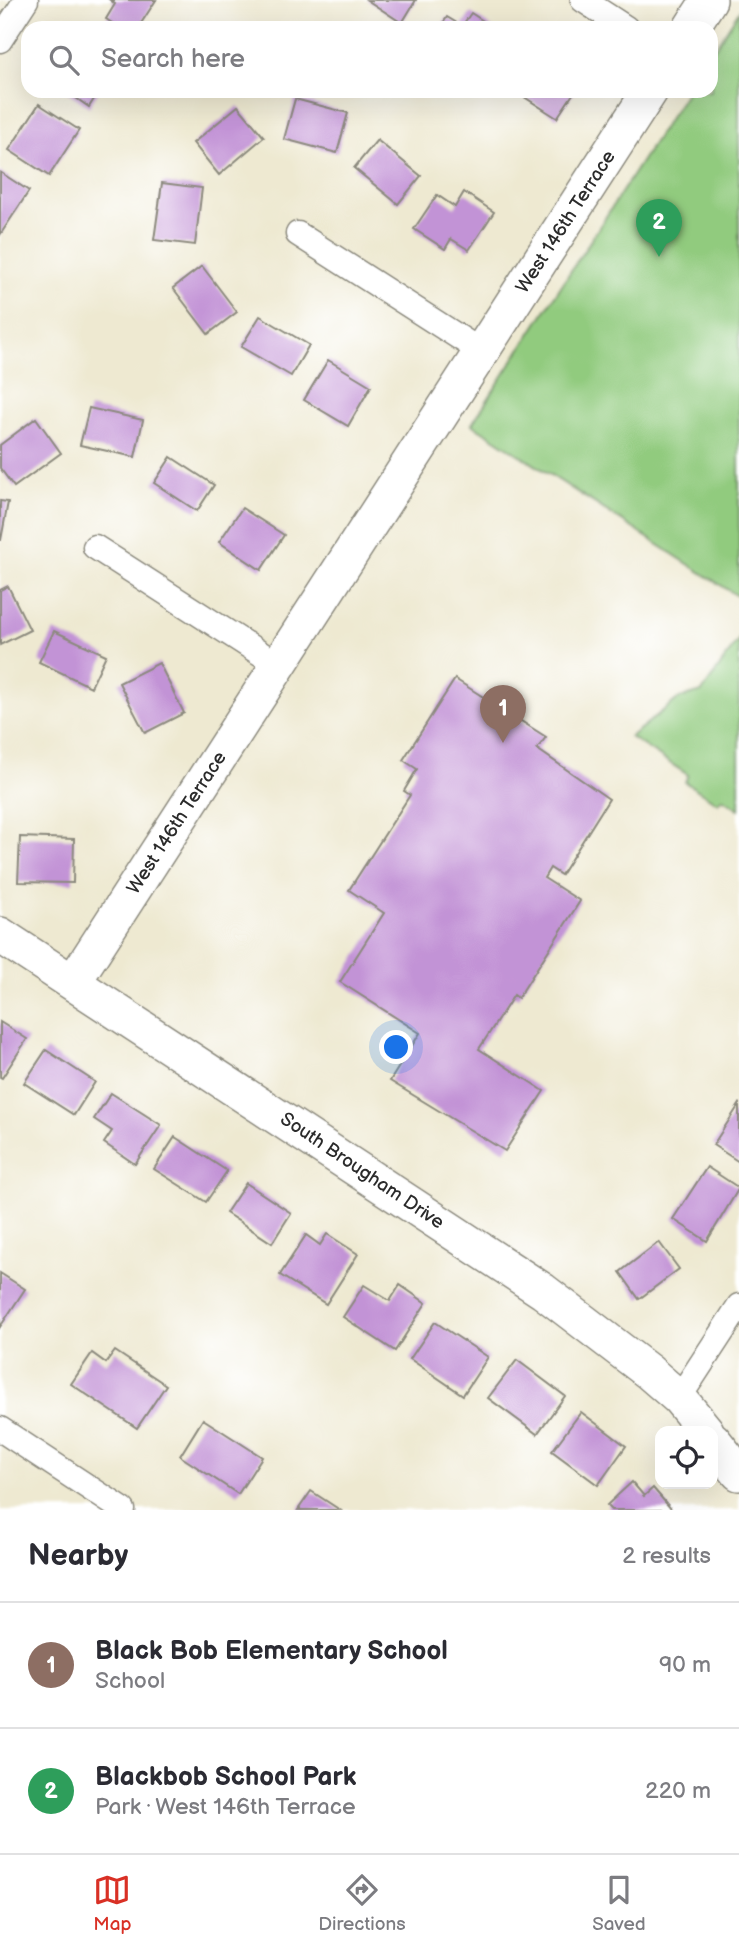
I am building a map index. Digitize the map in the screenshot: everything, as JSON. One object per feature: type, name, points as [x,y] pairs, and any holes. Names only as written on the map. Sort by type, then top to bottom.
[{"type":"street","points":[[0,40],[26,0]]},
{"type":"street","points":[[583,0],[615,21]]},
{"type":"street","points":[[696,21],[709,0]]},
{"type":"street","name":"West 146th Terrace","points":[[74,981],[645,98]]},
{"type":"street","points":[[298,234],[482,352]]},
{"type":"street","points":[[95,547],[280,666]]},
{"type":"street","name":"South Brougham Drive","points":[[0,935],[74,981],[543,1292],[649,1372],[679,1398],[702,1426]]},
{"type":"street","points":[[679,1398],[739,1306]]},
{"type":"street","points":[[0,1429],[123,1510]]},
{"type":"street","points":[[718,1446],[739,1473]]},
{"type":"green space","points":[[739,11],[739,597],[472,424],[682,98],[718,98],[718,43]]},
{"type":"green space","points":[[739,639],[739,809],[722,798],[718,803],[685,782],[688,775],[630,737],[678,699],[702,692]]},
{"type":"building","points":[[110,0],[156,0],[142,21],[109,21],[106,19],[115,4]]},
{"type":"building","points":[[367,0],[416,0],[403,21],[399,21]]},
{"type":"building","points":[[471,13],[483,21],[465,21]]},
{"type":"building","points":[[76,98],[95,98],[89,107]]},
{"type":"building","points":[[526,98],[570,98],[557,118]]},
{"type":"building","points":[[295,99],[348,113],[337,153],[284,139]]},
{"type":"building","points":[[39,104],[79,130],[49,176],[9,150]]},
{"type":"building","points":[[238,106],[264,137],[219,175],[193,143]]},
{"type":"building","points":[[377,140],[421,176],[398,204],[354,168]]},
{"type":"building","points":[[0,172],[29,191],[0,235]]},
{"type":"building","points":[[162,183],[202,188],[195,245],[154,240]]},
{"type":"building","points":[[464,192],[494,212],[469,250],[451,239],[445,249],[414,229],[437,195],[455,207]]},
{"type":"building","points":[[202,266],[237,312],[208,334],[173,288]]},
{"type":"building","points":[[260,316],[309,345],[291,376],[241,347]]},
{"type":"building","points":[[328,360],[371,386],[348,426],[304,400]]},
{"type":"building","points":[[89,408],[143,420],[135,457],[80,445]]},
{"type":"building","points":[[36,418],[61,453],[14,487],[0,468],[0,445]]},
{"type":"building","points":[[171,457],[214,485],[197,511],[154,483]]},
{"type":"building","points":[[0,501],[8,502],[1,540],[0,540]]},
{"type":"building","points":[[242,508],[284,535],[261,570],[219,542]]},
{"type":"building","points":[[8,586],[30,630],[0,645],[0,590]]},
{"type":"building","points":[[54,631],[106,655],[91,687],[39,662]]},
{"type":"building","points":[[159,663],[184,713],[145,733],[119,683]]},
{"type":"building","points":[[455,679],[546,737],[537,749],[609,799],[561,875],[550,868],[544,878],[580,901],[518,998],[514,995],[479,1049],[544,1091],[505,1151],[390,1081],[420,1033],[340,982],[384,913],[349,890],[410,795],[404,791],[417,769],[403,760]]},
{"type":"building","points":[[20,837],[74,839],[73,883],[18,882]]},
{"type":"building","points":[[0,1022],[27,1039],[2,1078],[0,1077]]},
{"type":"building","points":[[46,1050],[95,1082],[74,1115],[24,1083]]},
{"type":"building","points":[[111,1093],[161,1125],[135,1164],[104,1143],[112,1131],[94,1119]]},
{"type":"building","points":[[739,1105],[739,1162],[713,1145]]},
{"type":"building","points":[[175,1137],[227,1171],[206,1202],[154,1169]]},
{"type":"building","points":[[707,1167],[739,1188],[707,1241],[673,1219]]},
{"type":"building","points":[[246,1183],[291,1213],[272,1243],[226,1213]]},
{"type":"building","points":[[327,1234],[358,1254],[326,1304],[280,1275],[306,1235],[320,1245]]},
{"type":"building","points":[[659,1242],[679,1269],[639,1299],[620,1272]]},
{"type":"building","points":[[0,1273],[25,1289],[0,1327]]},
{"type":"building","points":[[364,1285],[390,1301],[400,1285],[426,1303],[395,1351],[343,1317]]},
{"type":"building","points":[[435,1322],[488,1357],[463,1395],[410,1359]]},
{"type":"building","points":[[115,1351],[166,1385],[137,1428],[71,1384],[92,1353],[106,1363]]},
{"type":"building","points":[[517,1360],[565,1396],[537,1434],[488,1398]]},
{"type":"building","points":[[581,1412],[626,1446],[598,1485],[552,1451]]},
{"type":"building","points":[[203,1419],[262,1457],[238,1494],[180,1456]]},
{"type":"building","points":[[632,1482],[644,1496],[653,1488],[672,1510],[612,1510],[607,1505]]},
{"type":"building","points":[[311,1491],[340,1510],[298,1510]]},
{"type":"place","name":"Blackbob School Park","points":[[659,257]]},
{"type":"place","name":"Black Bob Elementary School","points":[[503,743]]}]
